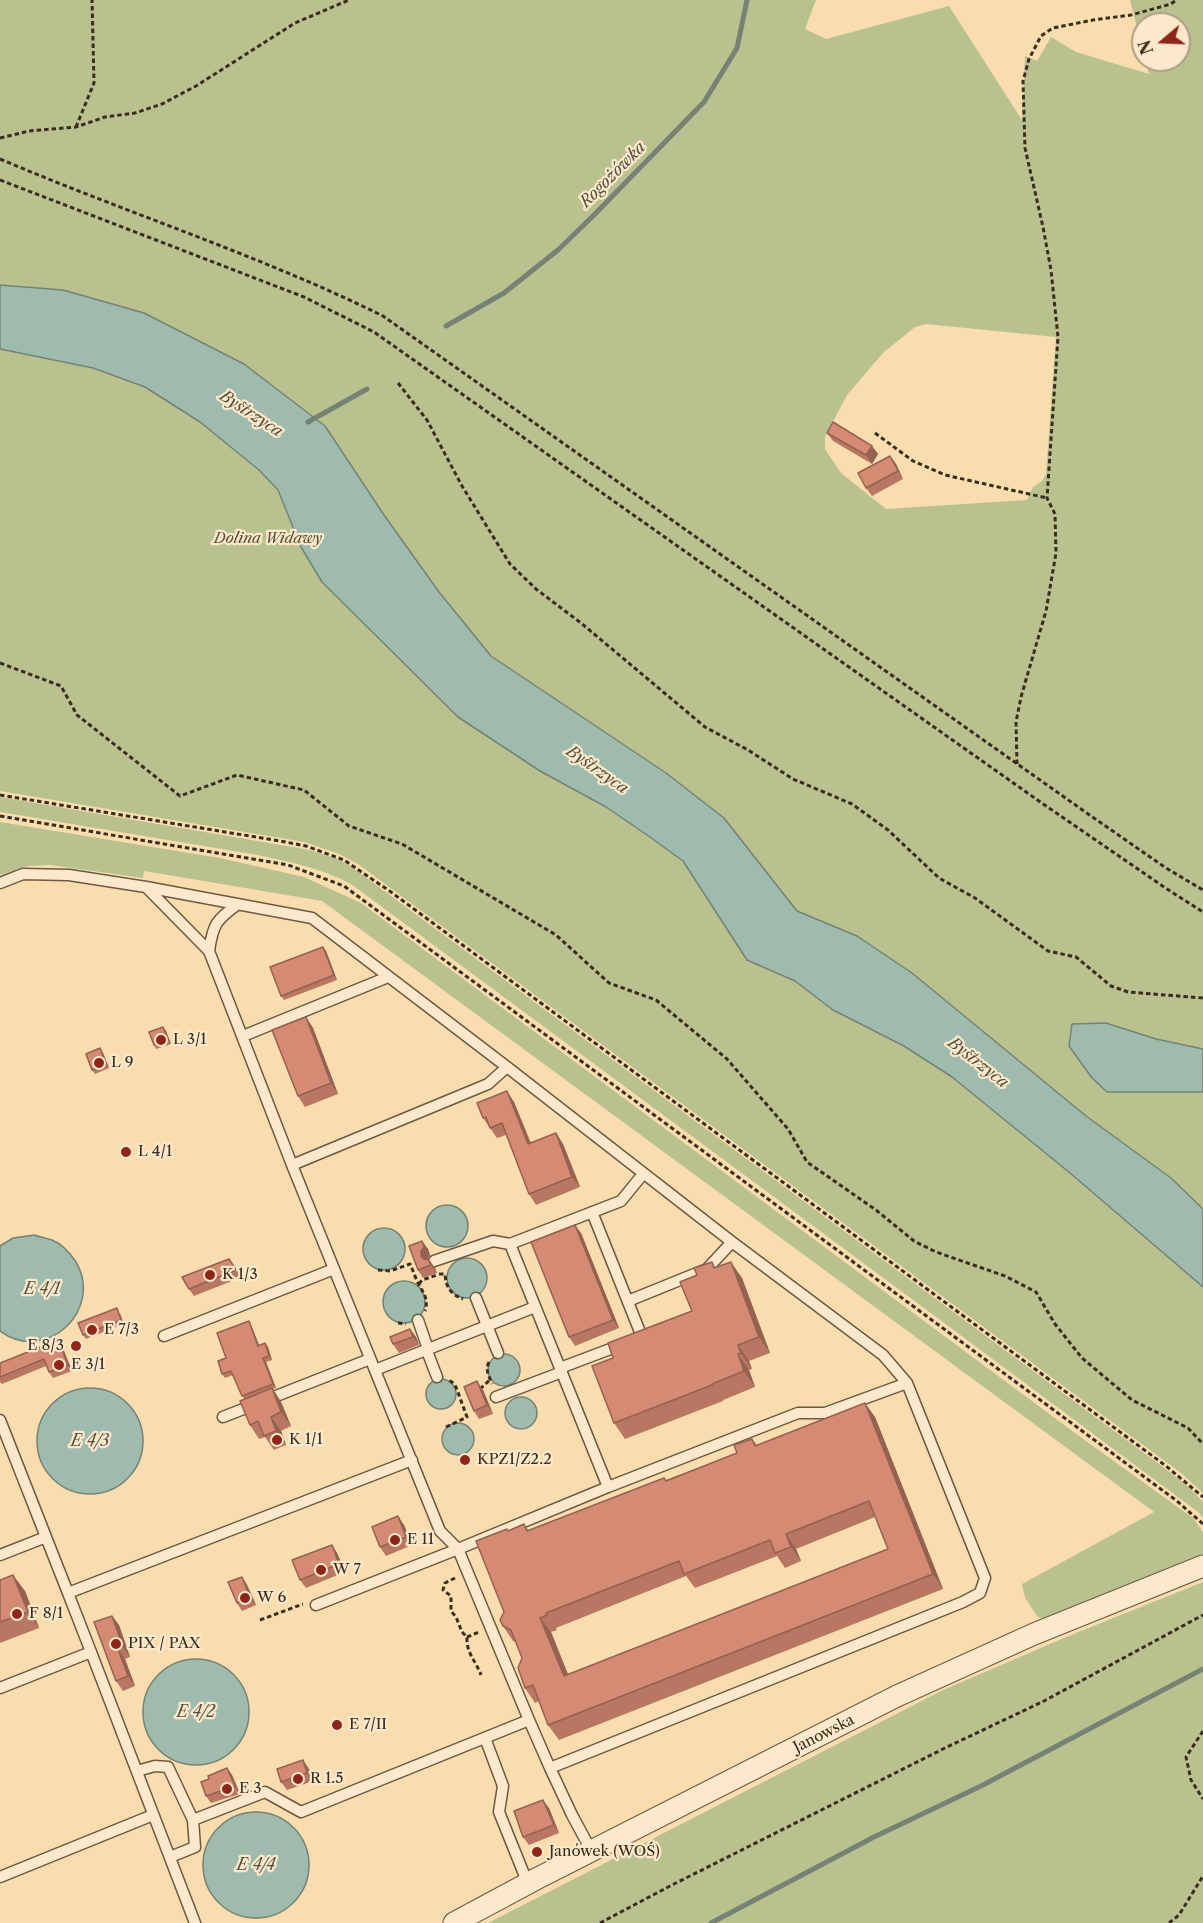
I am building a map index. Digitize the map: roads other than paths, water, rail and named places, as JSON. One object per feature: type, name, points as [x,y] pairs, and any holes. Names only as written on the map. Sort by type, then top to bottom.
[{"type":"street","name":"Janowska","points":[[454,1923],[897,1696],[1034,1634],[1203,1566]]},
{"type":"lane","points":[[0,883],[23,874],[69,875],[312,918],[732,1242],[883,1355],[906,1383],[985,1578],[980,1593],[963,1602],[550,1768]]},
{"type":"lane","points":[[146,887],[209,951],[292,1165],[440,1530],[458,1549],[550,1768],[592,1852]]},
{"type":"lane","points":[[209,951],[212,931],[220,917],[238,904]]},
{"type":"lane","points":[[243,1036],[388,977]]},
{"type":"lane","points":[[292,1165],[488,1084],[507,1067]]},
{"type":"lane","points":[[434,1261],[493,1241],[510,1244],[621,1201],[644,1174]]},
{"type":"lane","points":[[496,1397],[647,1335],[628,1301],[592,1212]]},
{"type":"lane","points":[[628,1301],[707,1269],[732,1242]]},
{"type":"lane","points":[[510,1244],[608,1487]]},
{"type":"lane","points":[[164,1336],[334,1269]]},
{"type":"lane","points":[[476,1298],[498,1353]]},
{"type":"lane","points":[[375,1370],[535,1307]]},
{"type":"lane","points":[[418,1320],[438,1377]]},
{"type":"lane","points":[[223,1417],[370,1359]]},
{"type":"lane","points":[[316,1605],[798,1413],[825,1413],[906,1383]]},
{"type":"lane","points":[[0,1420],[195,1923]]},
{"type":"lane","points":[[68,1593],[412,1460]]},
{"type":"lane","points":[[0,1555],[46,1537]]},
{"type":"lane","points":[[0,1688],[91,1652]]},
{"type":"lane","points":[[193,1820],[265,1792],[301,1812],[529,1720]]},
{"type":"lane","points":[[485,1738],[503,1786],[499,1812],[528,1884]]},
{"type":"lane","points":[[137,1772],[154,1766],[168,1767],[193,1820],[195,1847],[170,1857]]},
{"type":"lane","points":[[0,1877],[153,1815]]},
{"type":"water","name":"Bystrzyca","points":[[0,285],[63,290],[144,313],[244,364],[325,426],[439,592],[491,656],[666,773],[724,818],[797,911],[857,936],[912,973],[1086,1116],[1171,1178],[1203,1209],[1203,1287],[1070,1173],[952,1077],[904,1046],[833,1010],[795,981],[747,960],[683,861],[606,807],[540,771],[458,717],[322,582],[301,547],[278,490],[259,470],[200,422],[145,387],[93,368],[0,349]]},
{"type":"water","points":[[1106,1023],[1156,1039],[1203,1049],[1203,1092],[1107,1092],[1092,1078],[1069,1046],[1072,1024]]},
{"type":"water","points":[[447,1205],[455,1206],[462,1211],[467,1218],[467,1234],[462,1241],[455,1246],[447,1247],[439,1246],[432,1241],[427,1234],[426,1226],[427,1218],[432,1211],[439,1206]]},
{"type":"water","points":[[384,1228],[392,1229],[399,1234],[404,1241],[404,1257],[399,1264],[392,1269],[384,1270],[376,1269],[369,1264],[364,1257],[363,1249],[364,1241],[369,1234],[376,1229]]},
{"type":"water","name":"E 4/1","points":[[34,1235],[59,1244],[76,1262],[83,1280],[82,1298],[76,1314],[66,1327],[52,1337],[35,1341],[18,1340],[0,1331],[0,1246],[13,1238]]},
{"type":"water","points":[[467,1258],[475,1259],[481,1264],[486,1270],[486,1286],[481,1292],[475,1297],[467,1298],[459,1297],[453,1292],[448,1286],[447,1278],[448,1270],[453,1264],[459,1259]]},
{"type":"water","points":[[404,1281],[419,1287],[425,1302],[419,1317],[404,1323],[389,1317],[383,1302],[389,1287]]},
{"type":"water","points":[[504,1354],[515,1359],[520,1370],[515,1381],[504,1386],[493,1381],[488,1370],[493,1359]]},
{"type":"water","points":[[441,1379],[452,1383],[456,1394],[452,1405],[441,1409],[430,1405],[426,1394],[430,1383]]},
{"type":"water","name":"E 4/3","points":[[90,1388],[110,1392],[127,1404],[139,1421],[143,1441],[139,1461],[127,1478],[110,1490],[90,1494],[70,1490],[53,1478],[41,1461],[37,1441],[41,1421],[53,1404],[70,1392]]},
{"type":"water","points":[[521,1397],[532,1402],[537,1413],[532,1424],[521,1429],[510,1424],[505,1413],[510,1402]]},
{"type":"water","points":[[458,1423],[469,1428],[474,1439],[469,1450],[458,1455],[447,1450],[442,1439],[447,1428]]},
{"type":"water","name":"E 4/2","points":[[196,1659],[216,1663],[233,1675],[245,1692],[249,1712],[245,1732],[233,1749],[216,1761],[196,1765],[176,1761],[159,1749],[147,1732],[143,1712],[147,1692],[159,1675],[176,1663]]},
{"type":"water","name":"E 4/4","points":[[256,1812],[276,1816],[293,1828],[305,1845],[309,1865],[305,1885],[293,1902],[276,1914],[256,1918],[236,1914],[219,1902],[207,1885],[203,1865],[207,1845],[219,1828],[236,1816]]},
{"type":"waterway","name":"Rogożówka","points":[[446,326],[504,293],[558,250],[704,102],[737,48],[747,0]]},
{"type":"waterway","name":"Rogożówka","points":[[308,422],[367,389]]},
{"type":"waterway","points":[[711,1923],[874,1837],[981,1786],[1203,1669]]},
{"type":"place","name":"L 3/1","points":[[161,1040]]},
{"type":"place","name":"L 9","points":[[99,1063]]},
{"type":"place","name":"L 4/1","points":[[126,1152]]},
{"type":"place","name":"K 1/3","points":[[210,1275]]},
{"type":"place","name":"E 7/3","points":[[92,1330]]},
{"type":"place","name":"E 8/3","points":[[76,1346]]},
{"type":"place","name":"E 3/1","points":[[59,1365]]},
{"type":"place","name":"K 1/1","points":[[277,1440]]},
{"type":"place","name":"KPZ1/Z2.2","points":[[465,1460]]},
{"type":"place","name":"E 11","points":[[395,1540]]},
{"type":"place","name":"W 7","points":[[321,1570]]},
{"type":"place","name":"W 6","points":[[245,1598]]},
{"type":"place","name":"F 8/1","points":[[17,1614]]},
{"type":"place","name":"PIX / PAX","points":[[116,1644]]},
{"type":"place","name":"E 7/II","points":[[337,1725]]},
{"type":"place","name":"R 1.5","points":[[298,1779]]},
{"type":"place","name":"E 3","points":[[227,1789]]},
{"type":"place","name":"Janówek (WOŚ)","points":[[537,1852]]},
{"type":"park label","name":"Dolina Widawy","points":[[268,539]]}]
